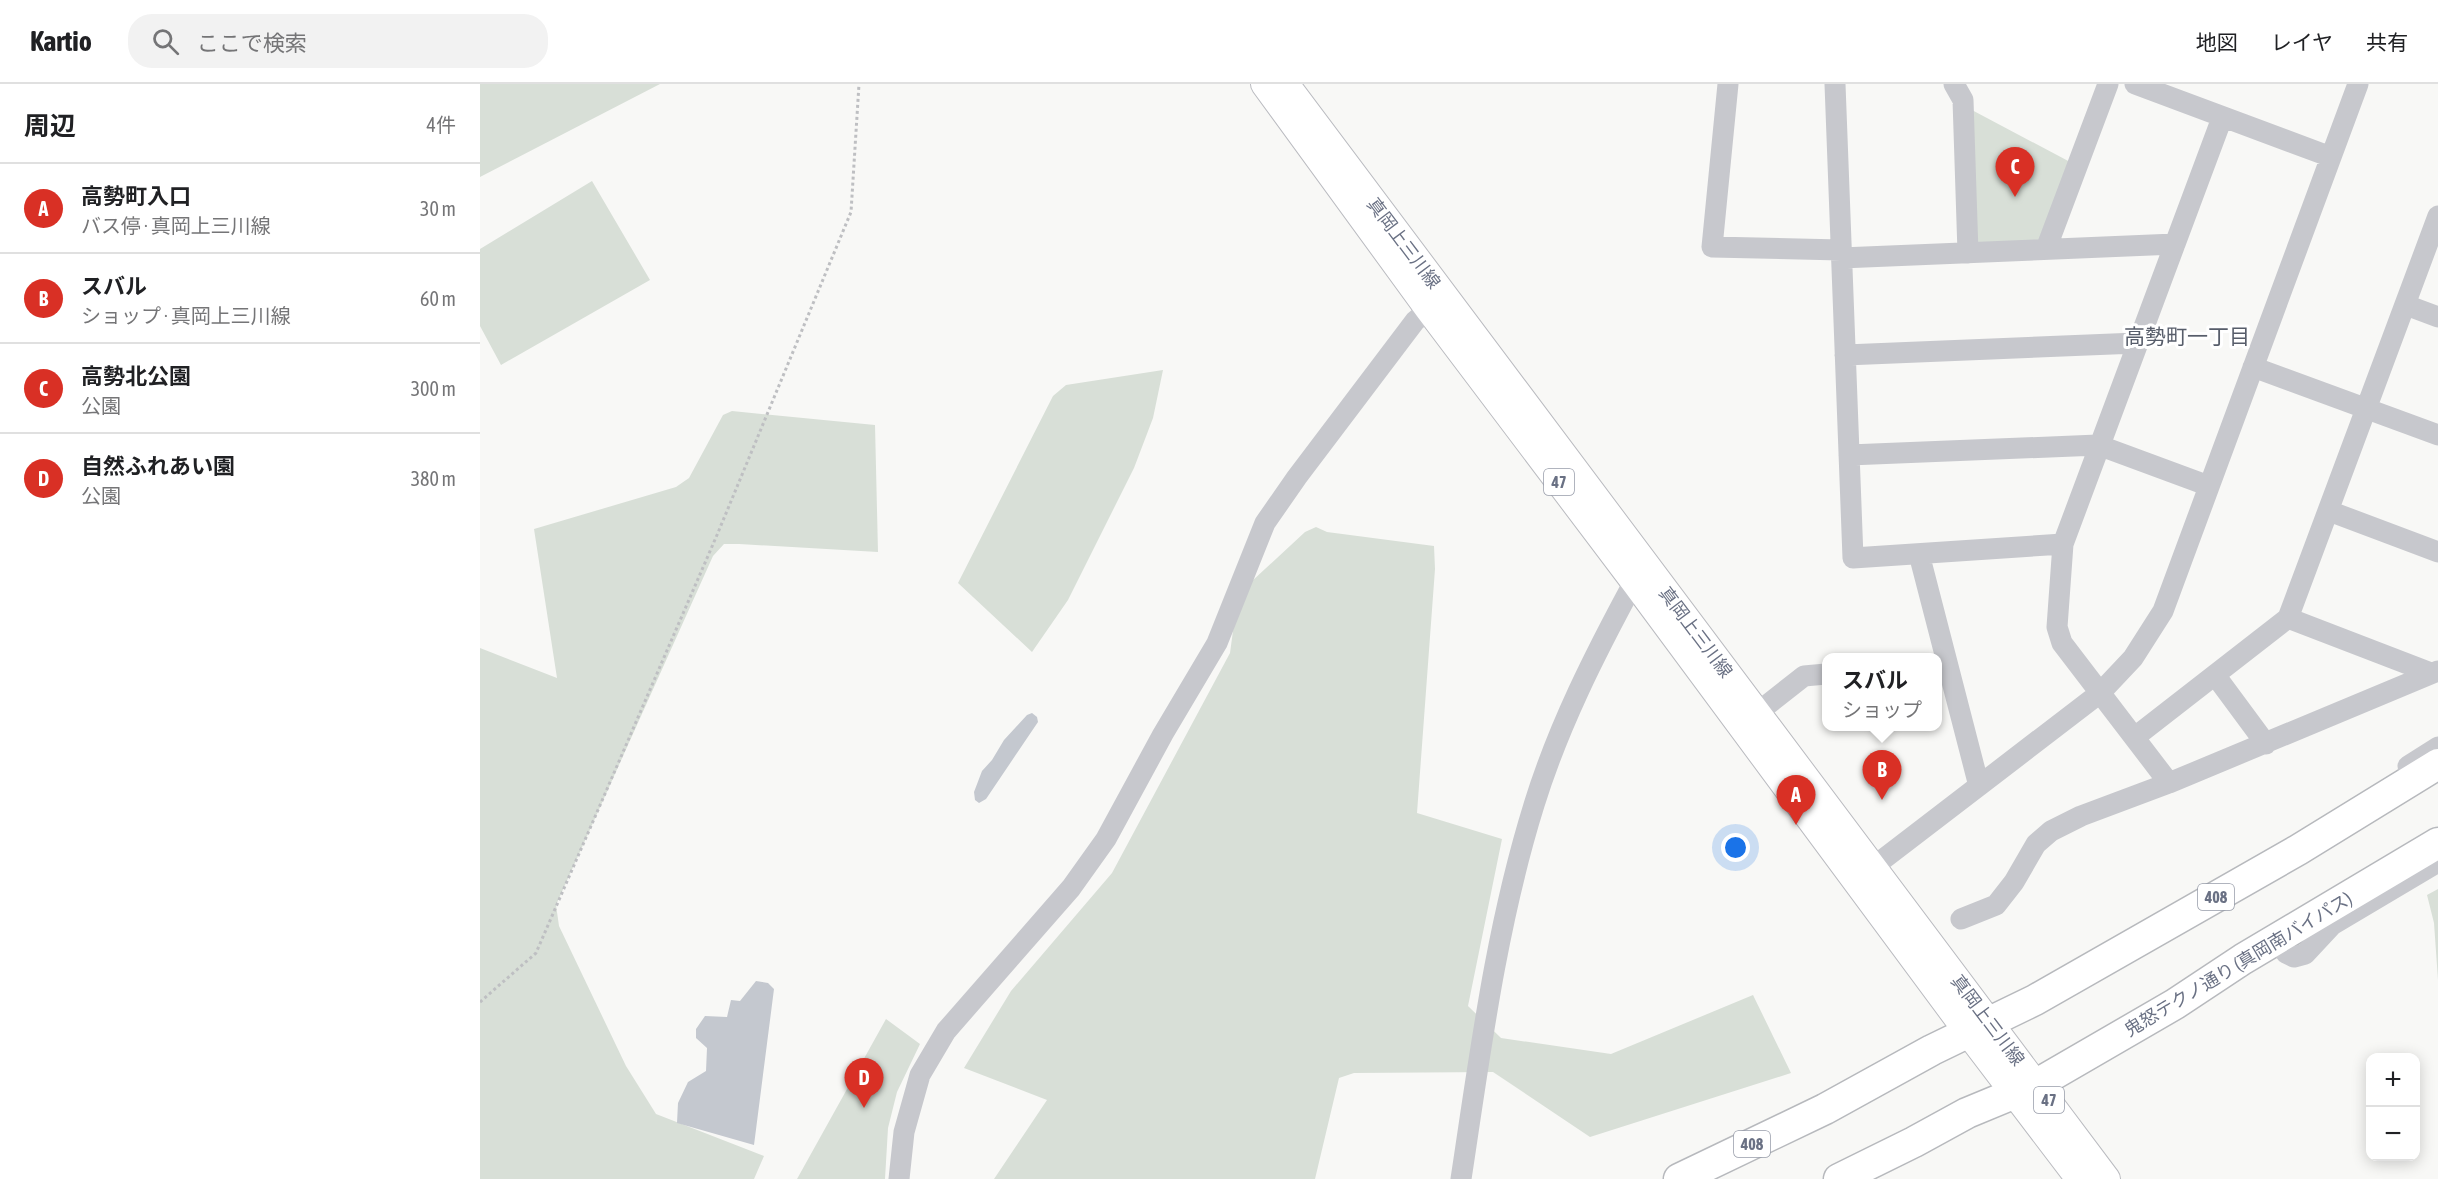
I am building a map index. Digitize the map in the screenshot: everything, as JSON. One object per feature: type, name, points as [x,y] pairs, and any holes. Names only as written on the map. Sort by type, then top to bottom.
[{"type":"highway","name":"408","points":[[1679,1179],[1825,1109],[1978,1027],[2035,1000],[2298,850],[2438,764]]},
{"type":"highway","name":"鬼怒テクノ通り (真岡南バイパス)","points":[[1839,1179],[1967,1113],[2026,1088],[2175,1004],[2438,843]]},
{"type":"main road","name":"真岡上三川線","points":[[1264,84],[1757,713],[1864,873]]},
{"type":"main road","name":"真岡上三川線","points":[[1286,84],[1436,303],[1634,582],[1864,873],[2026,1088],[2107,1179]]},
{"type":"main road","name":"真岡上三川線","points":[[2026,1088],[2079,1179]]},
{"type":"street","points":[[1728,84],[1712,247],[1841,254],[1968,253],[2175,244]]},
{"type":"street","points":[[1835,84],[1853,558],[2063,544]]},
{"type":"street","points":[[1954,84],[1963,100],[1968,253]]},
{"type":"street","points":[[2046,249],[2108,84]]},
{"type":"street","points":[[2135,84],[2331,157]]},
{"type":"street","points":[[1864,873],[2100,693],[2133,658],[2163,611],[2358,84]]},
{"type":"street","points":[[2169,783],[2062,643],[2057,627],[2063,544],[2098,445],[2222,118]]},
{"type":"street","points":[[2135,736],[2288,618],[2438,216]]},
{"type":"street","points":[[899,1179],[904,1132],[920,1075],[946,1030],[1071,888],[1106,839],[1163,734],[1217,643],[1265,523],[1415,321],[1436,303]]},
{"type":"street","points":[[2406,305],[2438,317]]},
{"type":"street","points":[[1845,355],[2137,343]]},
{"type":"street","points":[[2253,368],[2438,435]]},
{"type":"street","points":[[1849,455],[2098,445],[2209,486]]},
{"type":"street","points":[[2329,511],[2438,552]]},
{"type":"street","points":[[1919,554],[1940,653]]},
{"type":"street","points":[[1461,1179],[1490,994],[1512,886],[1534,805],[1551,757],[1592,661],[1634,582]]},
{"type":"street","points":[[2288,618],[2434,672]]},
{"type":"street","points":[[1943,665],[1978,786]]},
{"type":"street","points":[[1961,919],[1996,905],[2014,882],[2036,844],[2051,831],[2081,816],[2266,744],[2434,672]]},
{"type":"street","points":[[1757,713],[1804,676],[1822,674]]},
{"type":"street","points":[[2215,675],[2266,744]]},
{"type":"street","points":[[2382,782],[2438,747]]},
{"type":"street","points":[[2278,939],[2286,953],[2294,957],[2305,954],[2332,926],[2438,862]]},
{"type":"street","points":[[1869,1179],[1889,1168],[1914,1142]]},
{"type":"path","points":[[480,1002],[536,953],[717,535],[851,212],[859,84]]},
{"type":"shaded area","points":[[480,84],[660,84],[480,177]]},
{"type":"shaded area","points":[[1970,109],[2072,163],[2046,241],[1976,244]]},
{"type":"shaded area","points":[[592,181],[650,280],[501,365],[480,326],[480,249]]},
{"type":"shaded area","points":[[1163,370],[1153,418],[1134,468],[1068,600],[1032,652],[958,583],[1053,396],[1066,385]]},
{"type":"shaded area","points":[[732,411],[875,425],[878,552],[724,544],[713,556],[556,905],[559,926],[626,1066],[656,1114],[764,1156],[754,1179],[480,1179],[480,648],[557,678],[534,529],[676,487],[689,478],[723,415]]},
{"type":"shaded area","points":[[1316,527],[1327,532],[1434,546],[1435,569],[1417,813],[1502,839],[1468,1006],[1501,1038],[1611,1054],[1753,995],[1791,1073],[1590,1137],[1493,1072],[1354,1073],[1339,1078],[1315,1179],[994,1179],[1047,1100],[964,1068],[1011,991],[1112,873],[1230,653],[1238,594],[1305,532]]},
{"type":"shaded area","points":[[1032,713],[1037,717],[1038,722],[986,799],[979,803],[975,800],[974,792],[982,771],[1004,740],[1027,715]]},
{"type":"shaded area","points":[[2438,889],[2438,980],[2434,923],[2427,895]]},
{"type":"shaded area","points":[[756,981],[768,983],[774,989],[754,1145],[677,1123],[678,1103],[688,1082],[706,1071],[707,1048],[696,1038],[696,1029],[705,1016],[727,1017],[731,1000],[740,1001]]},
{"type":"shaded area","points":[[886,1019],[920,1044],[897,1092],[888,1128],[885,1179],[797,1179]]},
{"type":"place","name":"高勢北公園","points":[[2015,197]]},
{"type":"place","name":"スバル","points":[[1882,800]]},
{"type":"place","name":"高勢町入口","points":[[1796,825]]},
{"type":"place","name":"自然ふれあい園","points":[[864,1108]]},
{"type":"district","name":"高勢町一丁目","points":[[2187,336]]}]
